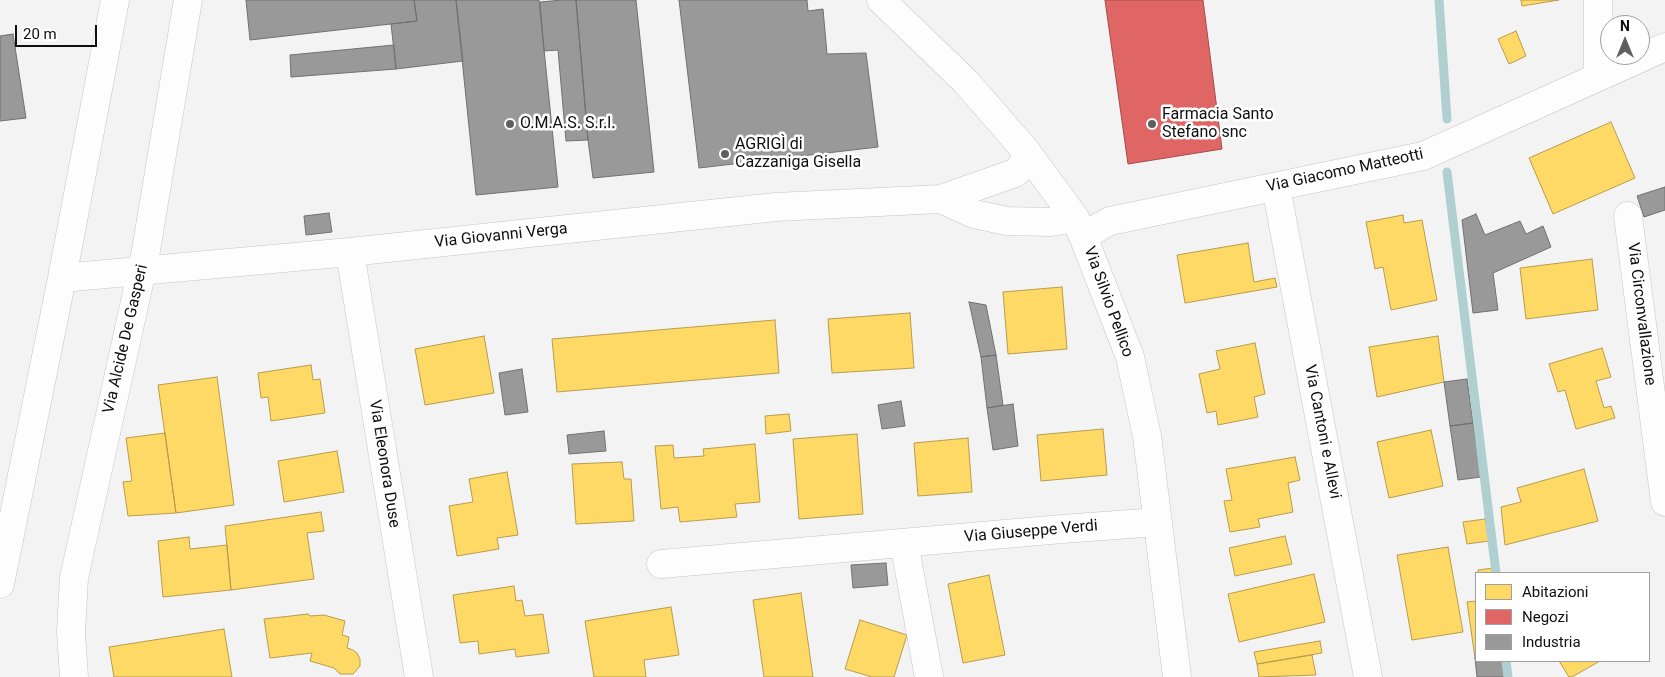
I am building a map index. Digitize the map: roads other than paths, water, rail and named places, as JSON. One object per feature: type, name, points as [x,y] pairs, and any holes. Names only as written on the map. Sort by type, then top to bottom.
[{"type":"street","points":[[0,584],[3,554],[62,278],[115,0]]},
{"type":"street","name":"Via Alcide De Gasperi","points":[[74,677],[71,632],[74,578],[145,256],[188,0]]},
{"type":"street","name":"Via Silvio Pellico","points":[[881,0],[966,82],[1026,150],[1079,227],[1130,357],[1147,436],[1177,677]]},
{"type":"street","points":[[1598,0],[1598,78]]},
{"type":"street","name":"Via Giacomo Matteotti","points":[[1079,227],[1423,156],[1665,47]]},
{"type":"street","name":"Via Giovanni Verga","points":[[62,278],[350,252],[776,207],[941,199],[1014,173],[1023,165],[1026,150]]},
{"type":"street","name":"Via Cantoni e Allevi","points":[[1276,187],[1368,677]]},
{"type":"street","name":"Via Giovanni Verga","points":[[941,199],[974,214],[1007,221],[1051,222],[1079,227]]},
{"type":"street","name":"Via Circonvallazione","points":[[1628,216],[1665,502]]},
{"type":"street","name":"Via Eleonora Duse","points":[[350,252],[419,677]]},
{"type":"street","name":"Via Giuseppe Verdi","points":[[661,564],[1158,522]]},
{"type":"street","points":[[904,543],[929,677]]},
{"type":"waterway","points":[[1439,0],[1447,119]]},
{"type":"waterway","points":[[1447,172],[1496,572]]},
{"type":"waterway","points":[[1506,662],[1508,677]]},
{"type":"place","name":"O.M.A.S. S.r.l.","points":[[510,124]]},
{"type":"place","name":"Farmacia Santo Stefano snc","points":[[1152,124]]},
{"type":"place","name":"AGRIGÌ di Cazzaniga Gisella","points":[[725,154]]}]
